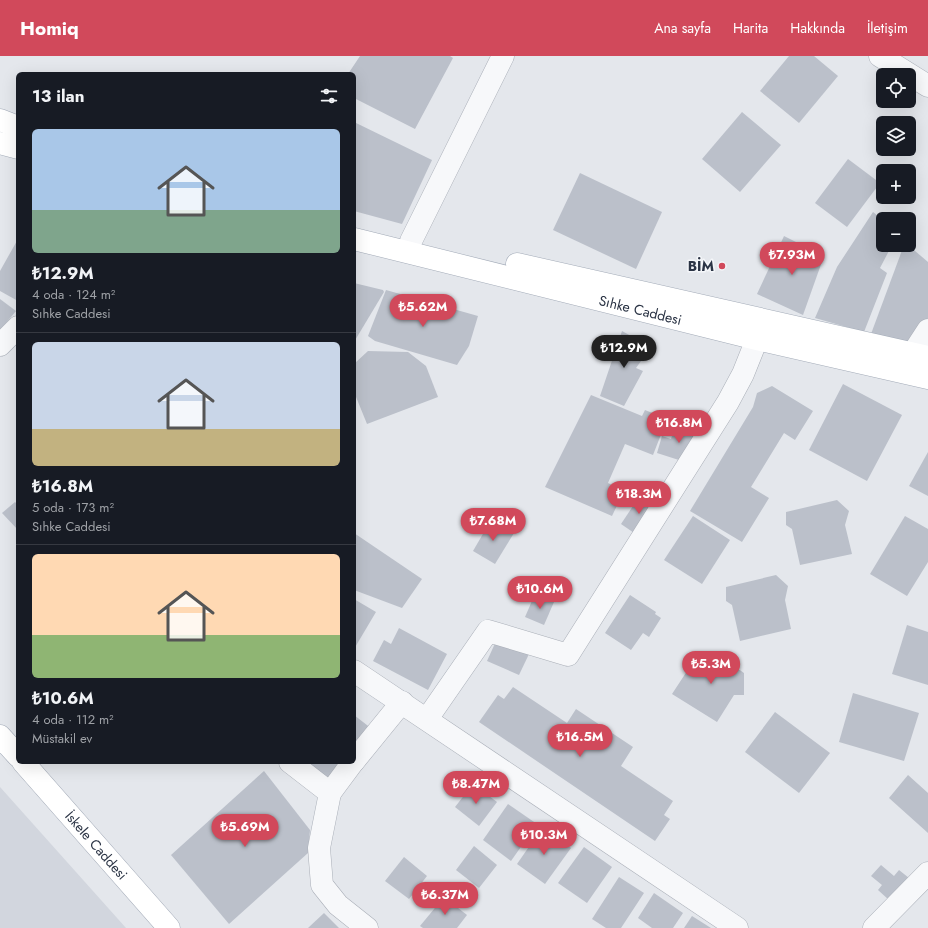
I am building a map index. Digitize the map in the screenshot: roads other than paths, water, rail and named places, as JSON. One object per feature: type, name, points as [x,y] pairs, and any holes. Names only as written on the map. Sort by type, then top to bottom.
[{"type":"main road","points":[[0,120],[16,126]]},
{"type":"main road","points":[[0,143],[16,147]]},
{"type":"main road","points":[[356,225],[411,240],[921,355]]},
{"type":"main road","name":"Sıhke Caddesi","points":[[356,239],[757,339],[928,378]]},
{"type":"main road","points":[[0,736],[16,754]]},
{"type":"main road","name":"İskele Caddesi","points":[[25,764],[169,928]]},
{"type":"street","points":[[880,56],[928,86]]},
{"type":"street","points":[[411,240],[501,57]]},
{"type":"street","points":[[0,345],[16,329]]},
{"type":"street","points":[[921,355],[928,330]]},
{"type":"street","points":[[427,718],[488,630],[568,655],[728,402],[743,374],[757,339]]},
{"type":"street","points":[[356,672],[427,718],[737,928]]},
{"type":"street","points":[[356,760],[402,702]]},
{"type":"street","points":[[293,764],[330,793]]},
{"type":"street","points":[[352,764],[330,793],[319,848],[322,885],[338,905],[367,928]]},
{"type":"street","points":[[874,928],[928,873]]},
{"type":"place","name":"BİM","points":[[722,266]]}]
